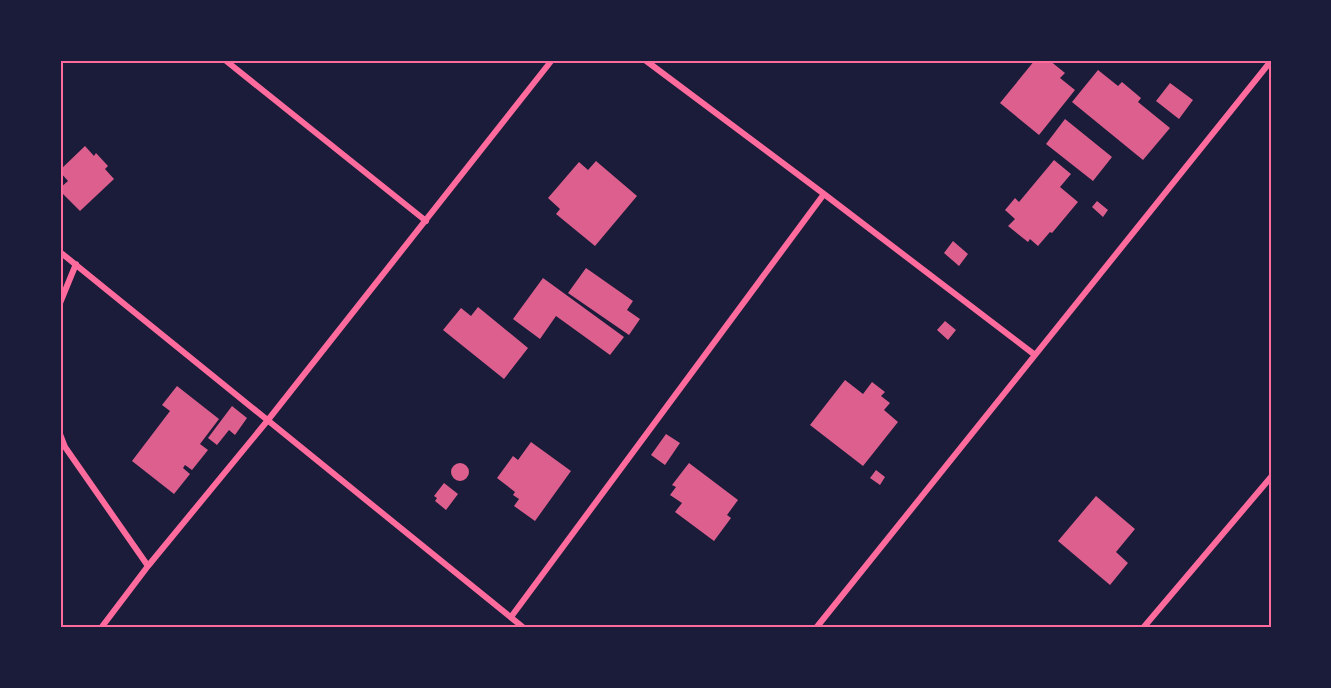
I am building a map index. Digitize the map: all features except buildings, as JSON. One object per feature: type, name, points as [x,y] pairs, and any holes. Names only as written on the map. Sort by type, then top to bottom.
[{"type":"street","points":[[225,60],[426,220]]},
{"type":"street","points":[[100,628],[268,420],[552,60]]},
{"type":"street","points":[[645,60],[1035,355]]},
{"type":"street","points":[[816,628],[1271,61]]},
{"type":"street","points":[[511,617],[824,194]]},
{"type":"street","points":[[60,252],[524,628]]},
{"type":"street","points":[[60,303],[76,264]]},
{"type":"street","points":[[60,434],[65,447],[148,566]]},
{"type":"street","points":[[1143,628],[1271,477]]}]
